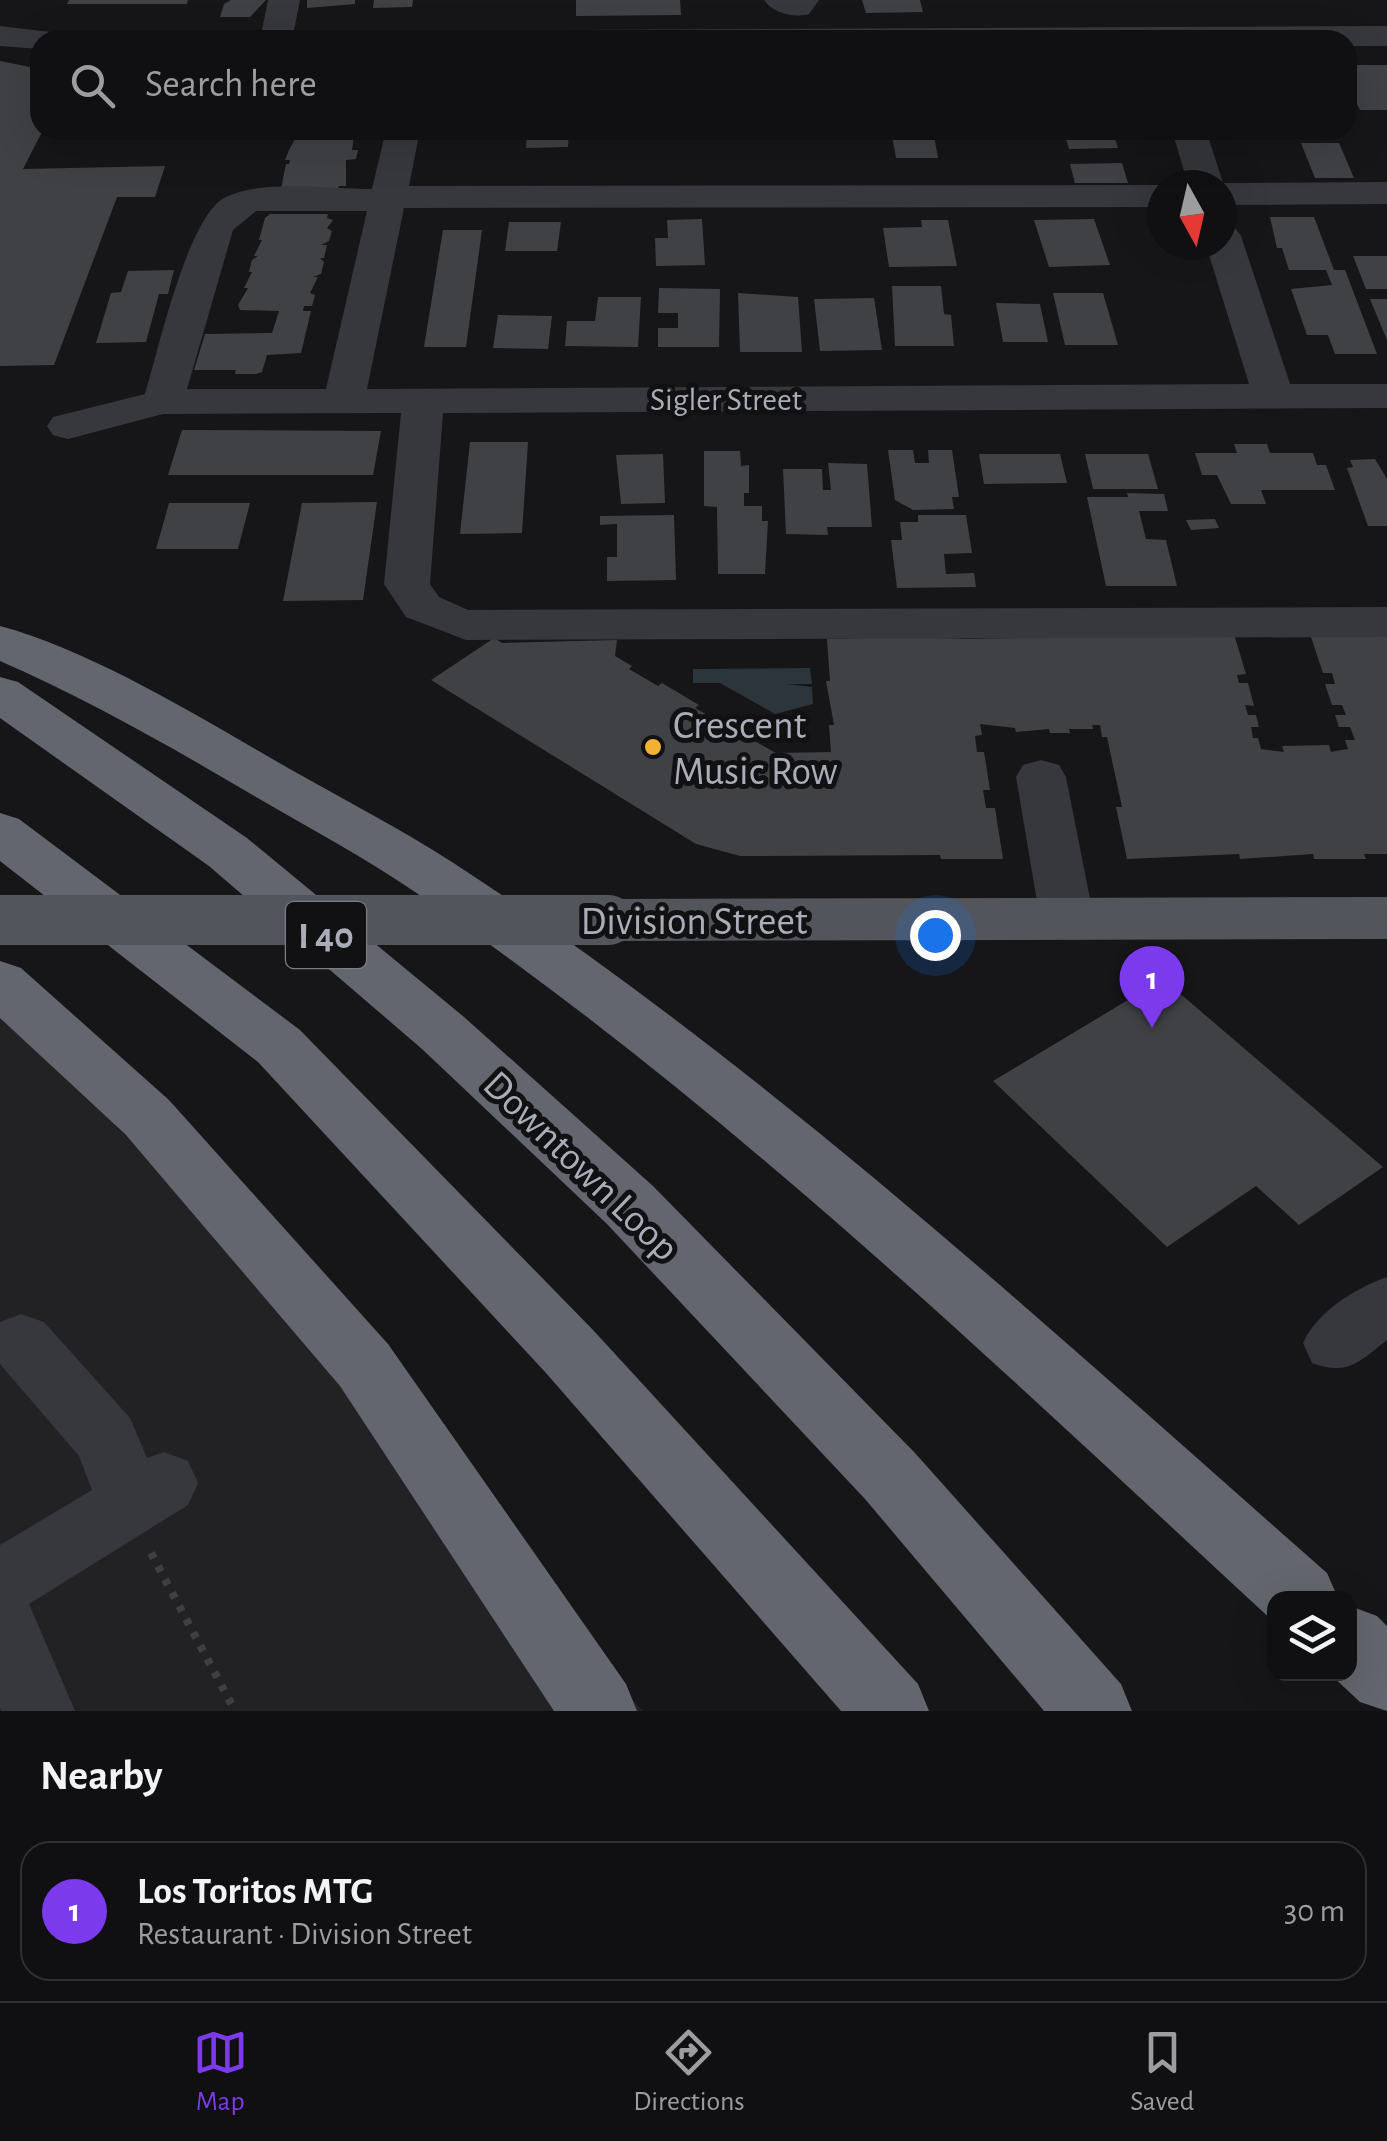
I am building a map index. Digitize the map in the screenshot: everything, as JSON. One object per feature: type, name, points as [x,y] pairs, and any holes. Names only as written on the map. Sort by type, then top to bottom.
[{"type":"highway","points":[[0,642],[72,672],[241,764],[435,878],[640,1027],[893,1231],[1293,1591]]},
{"type":"highway","name":"Downtown Loop","points":[[0,694],[228,852],[443,1034],[630,1205],[890,1476],[1094,1711]]},
{"type":"highway","points":[[0,832],[279,1046],[570,1352],[890,1711]]},
{"type":"highway","points":[[0,983],[147,1117],[364,1365],[599,1711]]},
{"type":"highway","points":[[1357,1648],[1387,1676]]},
{"type":"main road","name":"Division Street","points":[[0,920],[1387,918]]},
{"type":"street","points":[[278,30],[284,0]]},
{"type":"street","points":[[556,30],[796,12],[1190,30]]},
{"type":"street","points":[[1357,35],[1387,36]]},
{"type":"street","points":[[0,36],[30,38]]},
{"type":"street","points":[[344,401],[402,140]]},
{"type":"street","points":[[1192,140],[1201,170]]},
{"type":"street","points":[[1237,194],[1387,194]]},
{"type":"street","points":[[163,402],[214,230],[224,213],[244,202],[1147,196]]},
{"type":"street","points":[[1230,260],[1272,396]]},
{"type":"street","name":"Sigler Street","points":[[68,426],[163,402],[1387,396]]},
{"type":"street","points":[[424,401],[407,584],[412,600],[432,614],[466,625],[1387,622]]},
{"type":"street","points":[[1041,777],[1066,919]]},
{"type":"street","points":[[1334,1343],[1387,1304]]},
{"type":"street","points":[[0,1584],[148,1511],[106,1438],[20,1342]]},
{"type":"street","points":[[0,1618],[38,1711]]},
{"type":"path","points":[[148,1511],[235,1711]]},
{"type":"shaded area","points":[[810,668],[812,684],[787,684],[812,687],[813,704],[775,714],[720,683],[693,683],[693,669]]},
{"type":"shaded area","points":[[0,996],[371,1409],[643,1711],[0,1711]]},
{"type":"building","points":[[69,0],[188,0],[187,4],[67,4]]},
{"type":"building","points":[[231,0],[266,0],[250,17],[220,17],[224,4]]},
{"type":"building","points":[[307,0],[355,0],[355,4],[307,8]]},
{"type":"building","points":[[374,0],[413,0],[412,7],[373,8]]},
{"type":"building","points":[[576,0],[680,0],[681,15],[576,16]]},
{"type":"building","points":[[862,0],[920,0],[923,12],[866,13]]},
{"type":"building","points":[[0,61],[30,67],[30,140],[38,140],[23,169],[165,166],[155,197],[117,197],[54,365],[0,366]]},
{"type":"building","points":[[1357,65],[1387,65],[1387,110],[1360,110]]},
{"type":"building","points":[[294,140],[354,140],[352,150],[358,150],[356,159],[346,160],[346,186],[337,190],[281,189]]},
{"type":"building","points":[[526,140],[568,140],[568,147],[526,148]]},
{"type":"building","points":[[893,140],[935,140],[938,158],[896,158]]},
{"type":"building","points":[[1066,140],[1115,140],[1118,148],[1069,149]]},
{"type":"building","points":[[1301,143],[1339,143],[1354,178],[1315,178]]},
{"type":"building","points":[[1122,163],[1128,183],[1075,183],[1070,164]]},
{"type":"building","points":[[270,214],[328,214],[327,218],[333,220],[327,228],[332,231],[329,241],[321,245],[327,245],[324,258],[320,258],[324,262],[321,274],[313,277],[318,277],[310,293],[315,295],[312,306],[304,306],[303,311],[311,311],[301,353],[267,355],[262,372],[256,374],[194,370],[205,334],[272,333],[279,311],[240,310],[238,305],[248,288],[244,288],[252,272],[252,260],[258,256],[254,256],[262,240],[265,218]]},
{"type":"building","points":[[1270,217],[1314,217],[1334,270],[1345,270],[1377,354],[1335,354],[1328,335],[1307,335],[1291,289],[1332,285],[1326,270],[1289,270],[1282,248],[1277,248]]},
{"type":"building","points":[[702,219],[705,265],[656,266],[655,238],[668,238],[667,220]]},
{"type":"building","points":[[1094,219],[1110,265],[1049,267],[1034,220]]},
{"type":"building","points":[[921,220],[948,220],[957,266],[889,267],[883,228],[922,227]]},
{"type":"building","points":[[509,222],[561,222],[557,251],[505,251]]},
{"type":"building","points":[[443,230],[482,230],[466,347],[424,347]]},
{"type":"building","points":[[1353,256],[1387,256],[1387,289],[1366,289]]},
{"type":"building","points":[[174,270],[168,294],[159,294],[146,342],[96,343],[111,293],[121,292],[128,271]]},
{"type":"building","points":[[892,286],[941,286],[944,314],[951,315],[954,346],[895,346]]},
{"type":"building","points":[[659,288],[720,289],[719,347],[658,347],[658,328],[678,328],[678,313],[658,313]]},
{"type":"building","points":[[738,293],[798,297],[802,352],[740,352]]},
{"type":"building","points":[[1053,293],[1103,293],[1118,345],[1065,345]]},
{"type":"building","points":[[598,297],[641,297],[638,347],[565,346],[567,321],[595,321]]},
{"type":"building","points":[[874,298],[882,350],[820,351],[814,299]]},
{"type":"building","points":[[1370,299],[1387,299],[1387,340]]},
{"type":"building","points":[[996,303],[1040,304],[1048,342],[1003,342]]},
{"type":"building","points":[[498,315],[552,316],[548,349],[493,348]]},
{"type":"building","points":[[182,430],[381,431],[373,475],[168,475]]},
{"type":"building","points":[[470,442],[528,442],[522,533],[460,534]]},
{"type":"building","points":[[1234,444],[1267,444],[1270,453],[1313,453],[1317,465],[1326,465],[1335,490],[1261,490],[1266,504],[1231,504],[1217,475],[1202,475],[1195,453],[1237,453]]},
{"type":"building","points":[[888,450],[913,450],[915,463],[929,463],[928,450],[952,450],[959,497],[952,497],[954,509],[913,510],[895,500]]},
{"type":"building","points":[[704,451],[740,451],[741,466],[749,465],[749,493],[744,493],[744,506],[762,506],[762,521],[768,521],[765,574],[718,574],[717,507],[704,506]]},
{"type":"building","points":[[663,454],[665,503],[621,504],[616,455]]},
{"type":"building","points":[[979,454],[1060,454],[1067,483],[984,484]]},
{"type":"building","points":[[1085,454],[1148,454],[1158,489],[1093,489]]},
{"type":"building","points":[[1375,459],[1387,479],[1387,526],[1368,526],[1347,468],[1353,467],[1350,460]]},
{"type":"building","points":[[828,463],[867,464],[872,527],[827,527],[828,535],[786,534],[783,469],[822,469],[823,490],[831,490]]},
{"type":"building","points":[[1127,493],[1164,494],[1168,511],[1139,511],[1146,539],[1166,540],[1177,586],[1106,586],[1087,497],[1128,497]]},
{"type":"building","points":[[377,502],[363,600],[283,601],[302,503]]},
{"type":"building","points":[[169,503],[250,503],[238,549],[156,549]]},
{"type":"building","points":[[674,515],[676,580],[607,581],[607,557],[617,557],[617,524],[600,525],[600,516]]},
{"type":"building","points":[[918,515],[966,515],[972,553],[944,554],[946,574],[974,573],[976,587],[897,588],[891,540],[902,540],[900,522],[918,522]]},
{"type":"building","points":[[1215,519],[1219,528],[1191,530],[1186,520]]},
{"type":"building","name":"Crescent Music Row","points":[[1234,634],[1246,674],[1237,675],[1239,683],[1248,683],[1254,706],[1245,705],[1248,715],[1256,715],[1259,727],[1251,727],[1261,749],[1284,752],[1282,746],[1329,745],[1331,752],[1348,749],[1345,740],[1355,740],[1350,727],[1339,727],[1335,715],[1346,715],[1342,705],[1332,705],[1325,684],[1335,684],[1332,673],[1323,673],[1310,634],[1387,634],[1387,854],[1364,854],[1366,859],[1314,859],[1313,854],[1240,859],[1239,854],[1127,859],[1116,807],[1122,807],[1107,737],[1102,737],[1100,725],[1092,725],[1093,729],[1069,729],[1070,733],[1050,733],[1049,729],[1016,732],[1015,728],[980,724],[982,735],[975,736],[977,752],[984,752],[990,790],[983,790],[986,808],[995,808],[1003,859],[941,859],[940,855],[740,856],[696,844],[431,680],[494,638],[502,643],[617,640],[615,656],[632,666],[629,669],[658,686],[662,683],[699,705],[695,708],[776,753],[831,752],[829,725],[834,725],[826,681],[830,681],[827,639],[849,639],[848,635],[967,639]]},
{"type":"building","points":[[1163,979],[1383,1167],[1299,1225],[1256,1186],[1167,1247],[993,1081]]},
{"type":"place","name":"Crescent Music Row","points":[[653,747]]},
{"type":"place","name":"Los Toritos MTG","points":[[1152,1028]]}]
